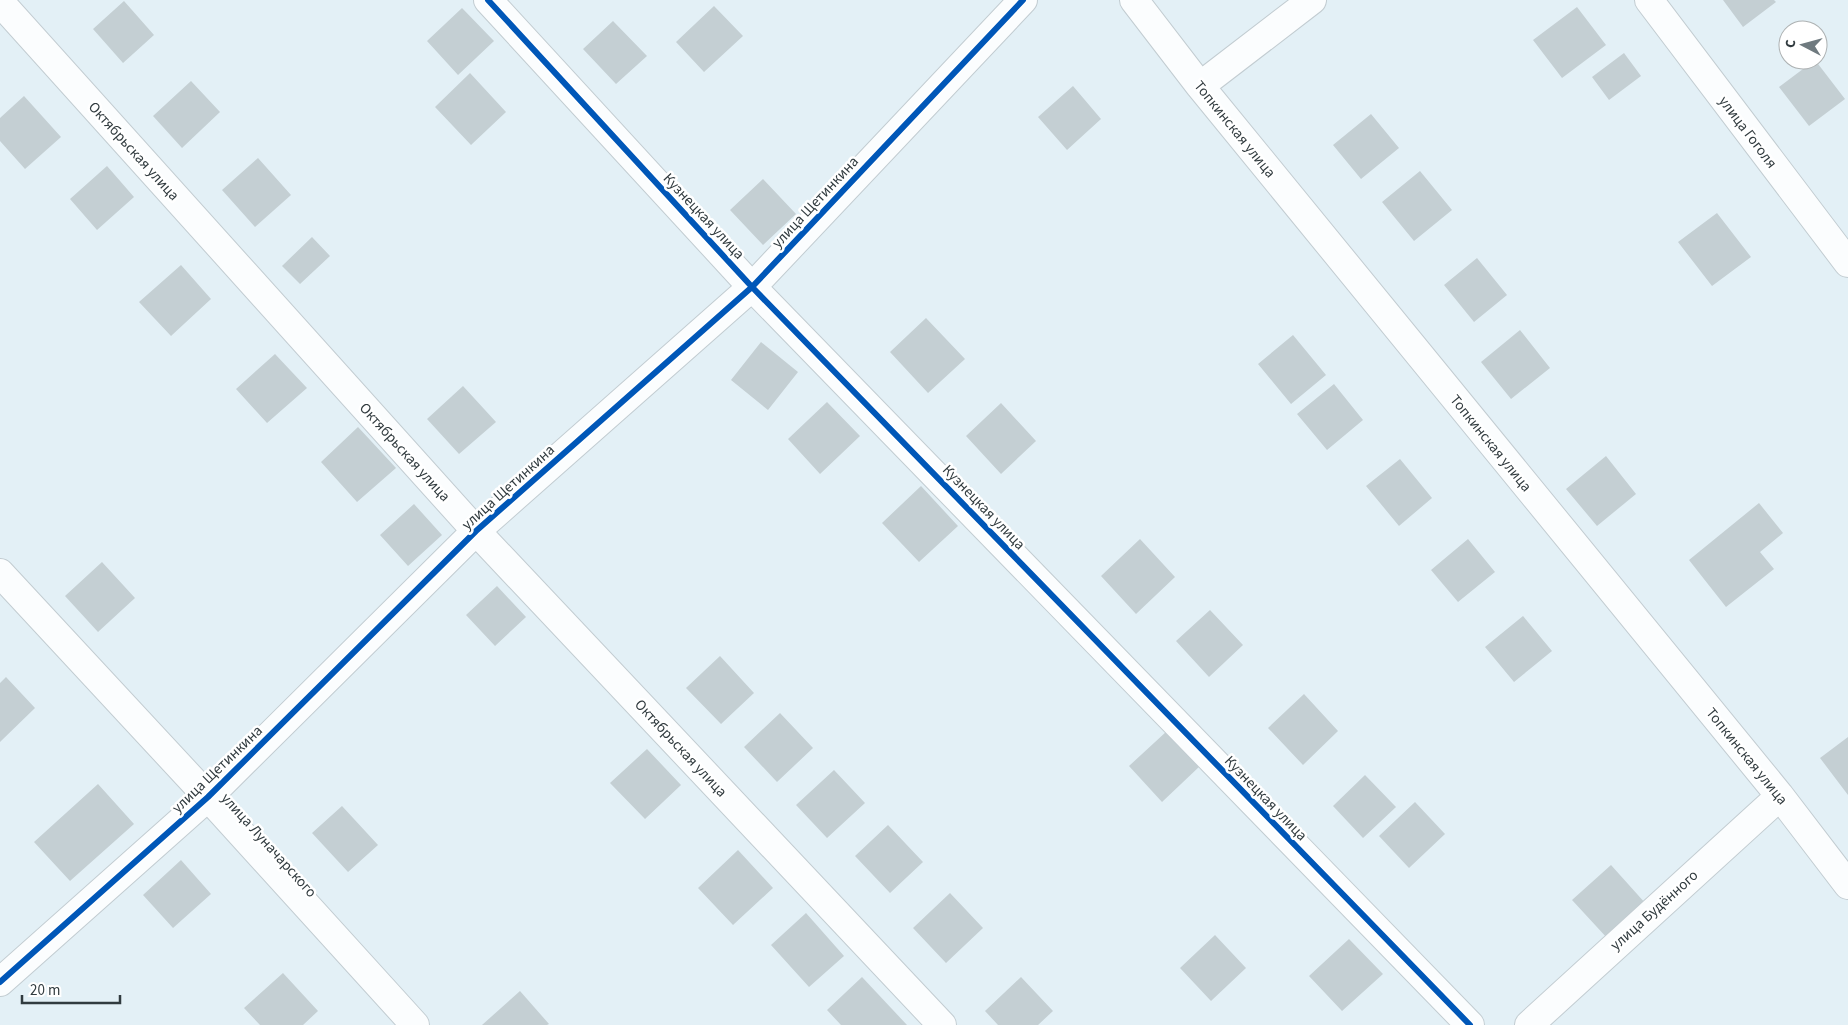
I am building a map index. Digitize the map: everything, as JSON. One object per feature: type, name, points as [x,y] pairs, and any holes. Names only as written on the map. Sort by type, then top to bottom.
[{"type":"street","name":"Кузнецкая улица","points":[[488,0],[752,286],[1470,1025]]},
{"type":"street","name":"улица Щетинкина","points":[[0,982],[208,796],[476,531],[752,286],[1023,0]]},
{"type":"street","name":"Топкинская улица","points":[[1134,0],[1200,86],[1780,796],[1848,885]]},
{"type":"street","points":[[1200,86],[1312,0]]},
{"type":"street","name":"улица Гоголя","points":[[1649,0],[1848,263]]},
{"type":"street","name":"Октябрьская улица","points":[[0,2],[476,531],[942,1025]]},
{"type":"street","name":"улица Луначарского","points":[[0,573],[208,796],[415,1025]]},
{"type":"street","name":"улица Будённого","points":[[1529,1025],[1780,796]]},
{"type":"building","points":[[1723,0],[1774,0],[1776,2],[1743,27]]},
{"type":"building","points":[[124,1],[154,35],[123,63],[93,29]]},
{"type":"building","points":[[714,6],[743,36],[704,72],[676,42]]},
{"type":"building","points":[[1577,7],[1606,45],[1562,78],[1533,40]]},
{"type":"building","points":[[462,8],[494,41],[458,75],[427,41]]},
{"type":"building","points":[[613,21],[647,56],[616,84],[583,49]]},
{"type":"building","points":[[1624,53],[1641,76],[1609,100],[1592,77]]},
{"type":"building","points":[[1802,70],[1823,70],[1845,99],[1809,126],[1779,87]]},
{"type":"building","points":[[470,73],[506,112],[471,145],[435,107]]},
{"type":"building","points":[[191,81],[220,112],[182,148],[153,116]]},
{"type":"building","points":[[1073,86],[1101,119],[1067,150],[1038,117]]},
{"type":"building","points":[[24,96],[61,137],[25,169],[0,141],[0,118]]},
{"type":"building","points":[[1371,114],[1399,148],[1361,179],[1333,145]]},
{"type":"building","points":[[258,158],[291,195],[255,227],[222,190]]},
{"type":"building","points":[[107,166],[134,197],[97,230],[70,199]]},
{"type":"building","points":[[1420,171],[1452,210],[1414,241],[1382,202]]},
{"type":"building","points":[[763,179],[796,214],[763,245],[730,210]]},
{"type":"building","points":[[1717,213],[1751,257],[1712,286],[1678,242]]},
{"type":"building","points":[[312,237],[330,256],[300,284],[282,266]]},
{"type":"building","points":[[1477,258],[1507,295],[1474,322],[1444,285]]},
{"type":"building","points":[[181,265],[211,299],[171,336],[139,302]]},
{"type":"building","points":[[926,318],[965,359],[928,393],[890,352]]},
{"type":"building","points":[[1520,330],[1550,368],[1511,399],[1481,362]]},
{"type":"building","points":[[1293,335],[1326,375],[1291,404],[1258,364]]},
{"type":"building","points":[[761,342],[798,372],[768,410],[731,380]]},
{"type":"building","points":[[275,354],[307,388],[267,423],[236,389]]},
{"type":"building","points":[[1334,384],[1363,420],[1327,450],[1297,414]]},
{"type":"building","points":[[463,386],[496,422],[459,454],[427,419]]},
{"type":"building","points":[[827,402],[860,436],[820,474],[788,439]]},
{"type":"building","points":[[1001,403],[1036,441],[1001,474],[966,436]]},
{"type":"building","points":[[358,427],[396,468],[357,502],[321,462]]},
{"type":"building","points":[[1606,456],[1636,494],[1597,526],[1566,489]]},
{"type":"building","points":[[1400,459],[1432,498],[1399,526],[1366,486]]},
{"type":"building","points":[[921,486],[958,526],[919,562],[882,523]]},
{"type":"building","points":[[1759,503],[1783,533],[1760,552],[1774,569],[1726,607],[1689,560]]},
{"type":"building","points":[[414,504],[442,535],[408,566],[380,535]]},
{"type":"building","points":[[1140,539],[1175,577],[1136,614],[1101,576]]},
{"type":"building","points":[[1468,539],[1495,572],[1458,602],[1431,570]]},
{"type":"building","points":[[102,562],[135,598],[98,632],[65,596]]},
{"type":"building","points":[[497,586],[526,617],[495,646],[466,615]]},
{"type":"building","points":[[1210,610],[1243,645],[1209,677],[1176,641]]},
{"type":"building","points":[[1523,616],[1552,651],[1514,682],[1485,647]]},
{"type":"building","points":[[720,656],[754,693],[721,724],[686,688]]},
{"type":"building","points":[[6,677],[35,708],[0,742],[0,683]]},
{"type":"building","points":[[1304,694],[1338,731],[1303,765],[1268,728]]},
{"type":"building","points":[[780,713],[813,748],[777,782],[744,747]]},
{"type":"building","points":[[1167,731],[1200,766],[1162,802],[1129,766]]},
{"type":"building","points":[[1848,737],[1848,795],[1820,758]]},
{"type":"building","points":[[647,749],[681,785],[645,819],[610,783]]},
{"type":"building","points":[[834,770],[865,803],[827,838],[796,805]]},
{"type":"building","points":[[1365,775],[1396,807],[1363,838],[1333,806]]},
{"type":"building","points":[[98,784],[134,824],[70,881],[34,842]]},
{"type":"building","points":[[1415,802],[1445,834],[1409,868],[1379,836]]},
{"type":"building","points":[[342,806],[378,845],[348,872],[312,833]]},
{"type":"building","points":[[888,825],[923,862],[890,893],[855,856]]},
{"type":"building","points":[[738,850],[773,888],[733,925],[698,888]]},
{"type":"building","points":[[181,860],[211,894],[173,928],[143,895]]},
{"type":"building","points":[[1611,865],[1646,904],[1608,939],[1572,900]]},
{"type":"building","points":[[950,893],[983,928],[946,963],[913,928]]},
{"type":"building","points":[[806,913],[844,956],[809,987],[771,945]]},
{"type":"building","points":[[1215,935],[1246,968],[1211,1001],[1180,968]]},
{"type":"building","points":[[1349,939],[1383,974],[1342,1011],[1309,976]]},
{"type":"building","points":[[283,973],[318,1011],[303,1025],[260,1025],[244,1008]]},
{"type":"building","points":[[862,977],[907,1025],[841,1025],[827,1010]]},
{"type":"building","points":[[1021,977],[1053,1011],[1038,1025],[998,1025],[985,1011]]},
{"type":"building","points":[[520,991],[549,1024],[482,1025]]},
{"type":"cycle path","points":[[488,0],[752,287],[1470,1025]]},
{"type":"cycle path","points":[[0,982],[208,797],[476,531],[752,287],[1023,0]]}]
